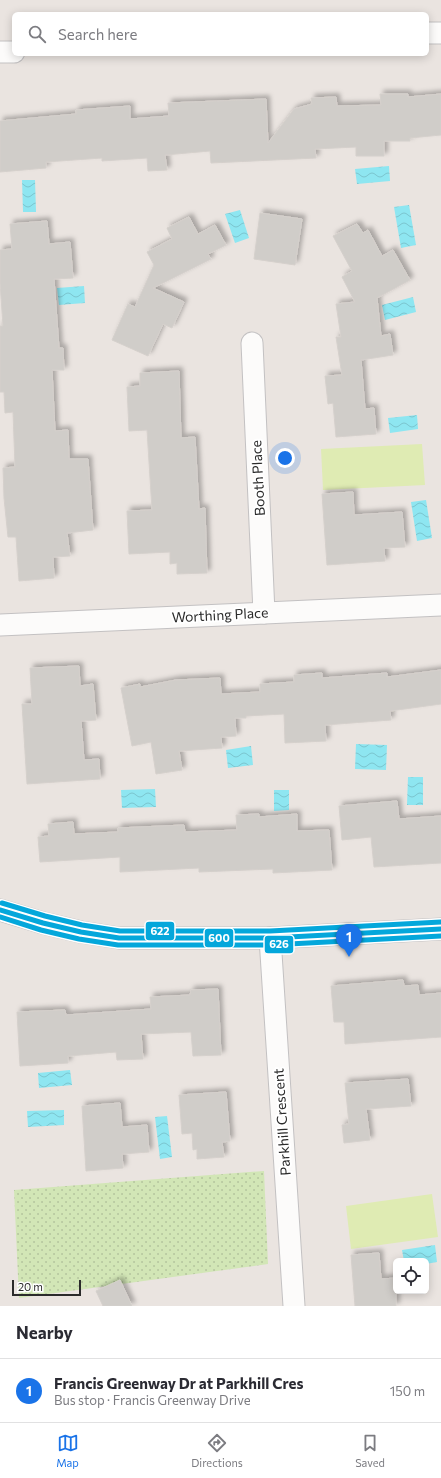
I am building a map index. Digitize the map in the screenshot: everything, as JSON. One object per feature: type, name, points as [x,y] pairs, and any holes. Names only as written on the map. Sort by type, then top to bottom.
[{"type":"street","points":[[429,33],[441,33]]},
{"type":"street","points":[[0,52],[12,52]]},
{"type":"street","name":"Booth Place","points":[[252,343],[264,613]]},
{"type":"street","name":"Worthing Place","points":[[0,625],[441,605]]},
{"type":"street","points":[[0,910],[58,927],[119,938],[270,938],[441,928]]},
{"type":"street","name":"Parkhill Crescent","points":[[270,938],[294,1306]]},
{"type":"green space","points":[[422,444],[425,485],[323,490],[321,449]]},
{"type":"green space","points":[[264,1171],[268,1264],[19,1298],[14,1190]]},
{"type":"green space","points":[[432,1194],[438,1237],[351,1249],[346,1206]]},
{"type":"water","points":[[389,166],[390,181],[357,184],[355,169]]},
{"type":"water","points":[[22,180],[35,180],[36,212],[23,212]]},
{"type":"water","points":[[409,205],[416,245],[401,248],[394,207]]},
{"type":"water","points":[[240,210],[249,238],[235,243],[225,214]]},
{"type":"water","points":[[84,286],[85,303],[59,305],[57,288]]},
{"type":"water","points":[[413,297],[416,312],[385,320],[382,305]]},
{"type":"water","points":[[417,415],[418,429],[390,433],[388,418]]},
{"type":"water","points":[[426,500],[432,538],[417,541],[411,502]]},
{"type":"water","points":[[356,744],[387,745],[386,770],[355,769]]},
{"type":"water","points":[[251,746],[253,765],[228,768],[226,750]]},
{"type":"water","points":[[408,777],[423,777],[423,805],[407,805]]},
{"type":"water","points":[[155,789],[156,807],[122,808],[121,790]]},
{"type":"water","points":[[274,790],[289,790],[289,810],[274,811]]},
{"type":"water","points":[[70,1070],[72,1085],[39,1088],[38,1073]]},
{"type":"water","points":[[64,1110],[64,1125],[28,1127],[27,1111]]},
{"type":"water","points":[[167,1116],[172,1157],[160,1159],[155,1117]]},
{"type":"water","points":[[435,1245],[437,1262],[429,1263],[429,1258],[403,1258],[402,1250]]},
{"type":"building","points":[[380,94],[408,94],[408,97],[441,94],[441,135],[410,138],[410,141],[384,141],[384,156],[356,156],[356,147],[315,149],[316,158],[211,163],[210,151],[165,155],[167,170],[148,171],[147,158],[102,161],[102,158],[46,162],[46,168],[0,172],[0,121],[76,114],[76,110],[130,106],[130,119],[169,116],[168,103],[266,99],[268,143],[294,109],[312,104],[311,98],[336,97],[337,106],[381,105]]},
{"type":"building","points":[[260,213],[302,219],[295,265],[254,259]]},
{"type":"building","points":[[189,217],[198,234],[215,225],[226,245],[208,254],[211,259],[153,288],[184,302],[172,328],[163,324],[148,356],[112,340],[128,304],[135,307],[154,265],[147,252],[172,239],[167,228]]},
{"type":"building","points":[[47,221],[49,244],[70,242],[73,278],[54,279],[59,348],[63,348],[64,370],[52,370],[55,431],[68,430],[69,459],[88,459],[93,530],[67,533],[70,556],[53,557],[54,578],[19,581],[16,537],[8,537],[4,498],[3,468],[15,467],[13,412],[5,413],[4,392],[0,392],[0,326],[3,326],[0,283],[0,250],[12,249],[10,224]]},
{"type":"building","points":[[357,224],[363,233],[368,230],[382,256],[393,250],[410,280],[377,298],[381,336],[390,334],[393,355],[361,360],[365,409],[374,408],[376,434],[336,437],[333,403],[328,404],[325,376],[342,375],[336,337],[341,337],[336,304],[355,302],[342,277],[352,271],[333,236]]},
{"type":"building","points":[[179,371],[181,438],[195,437],[199,509],[205,508],[207,573],[177,574],[177,563],[170,564],[170,552],[129,554],[127,511],[152,510],[147,430],[129,431],[127,387],[140,386],[140,373]]},
{"type":"building","points":[[353,492],[354,515],[402,512],[405,547],[384,548],[385,561],[327,565],[322,494]]},
{"type":"building","points":[[79,666],[80,686],[93,684],[96,720],[81,721],[84,760],[99,759],[100,779],[27,784],[22,704],[32,704],[30,668]]},
{"type":"building","points":[[441,670],[441,704],[390,711],[391,720],[325,725],[326,741],[285,743],[284,714],[235,718],[236,736],[221,737],[222,748],[179,751],[182,770],[156,774],[151,742],[132,746],[121,688],[140,684],[140,687],[176,680],[220,678],[221,694],[260,692],[260,684],[294,682],[294,675],[322,673],[322,678],[387,673],[387,677]]},
{"type":"building","points":[[397,801],[399,819],[441,816],[441,863],[374,867],[371,837],[342,840],[339,806]]},
{"type":"building","points":[[259,814],[259,817],[297,814],[297,831],[329,830],[332,870],[273,873],[273,869],[199,872],[199,868],[120,872],[120,857],[40,862],[38,837],[49,836],[48,824],[73,822],[74,834],[118,832],[118,828],[184,825],[185,832],[237,830],[236,815]]},
{"type":"building","points":[[403,980],[404,986],[418,985],[419,995],[441,993],[441,1037],[345,1044],[344,1022],[334,1022],[331,986]]},
{"type":"building","points":[[218,989],[221,1055],[193,1056],[191,1032],[141,1034],[143,1059],[117,1060],[116,1052],[68,1056],[68,1063],[20,1066],[17,1012],[65,1010],[66,1015],[151,1009],[150,997],[190,995],[191,990]]},
{"type":"building","points":[[408,1079],[411,1106],[366,1109],[370,1140],[344,1143],[342,1125],[349,1124],[345,1083]]},
{"type":"building","points":[[226,1092],[230,1141],[222,1142],[224,1157],[197,1159],[197,1149],[193,1150],[192,1133],[182,1134],[179,1095]]},
{"type":"building","points":[[120,1103],[122,1127],[147,1125],[149,1152],[122,1154],[123,1168],[86,1171],[82,1106]]},
{"type":"building","points":[[379,1253],[381,1279],[393,1278],[393,1294],[396,1294],[396,1306],[355,1306],[351,1255]]},
{"type":"building","points":[[120,1280],[132,1306],[103,1306],[96,1291]]},
{"type":"transit line","name":"622","points":[[2,903],[82,925],[120,931],[270,931],[441,922]]},
{"type":"transit line","name":"600","points":[[0,910],[43,923],[81,932],[119,938],[270,938],[441,929]]},
{"type":"transit line","name":"626","points":[[0,917],[41,930],[79,939],[118,945],[270,945],[441,936]]},
{"type":"place","name":"Francis Greenway Dr at Parkhill Cres","points":[[349,957]]}]
